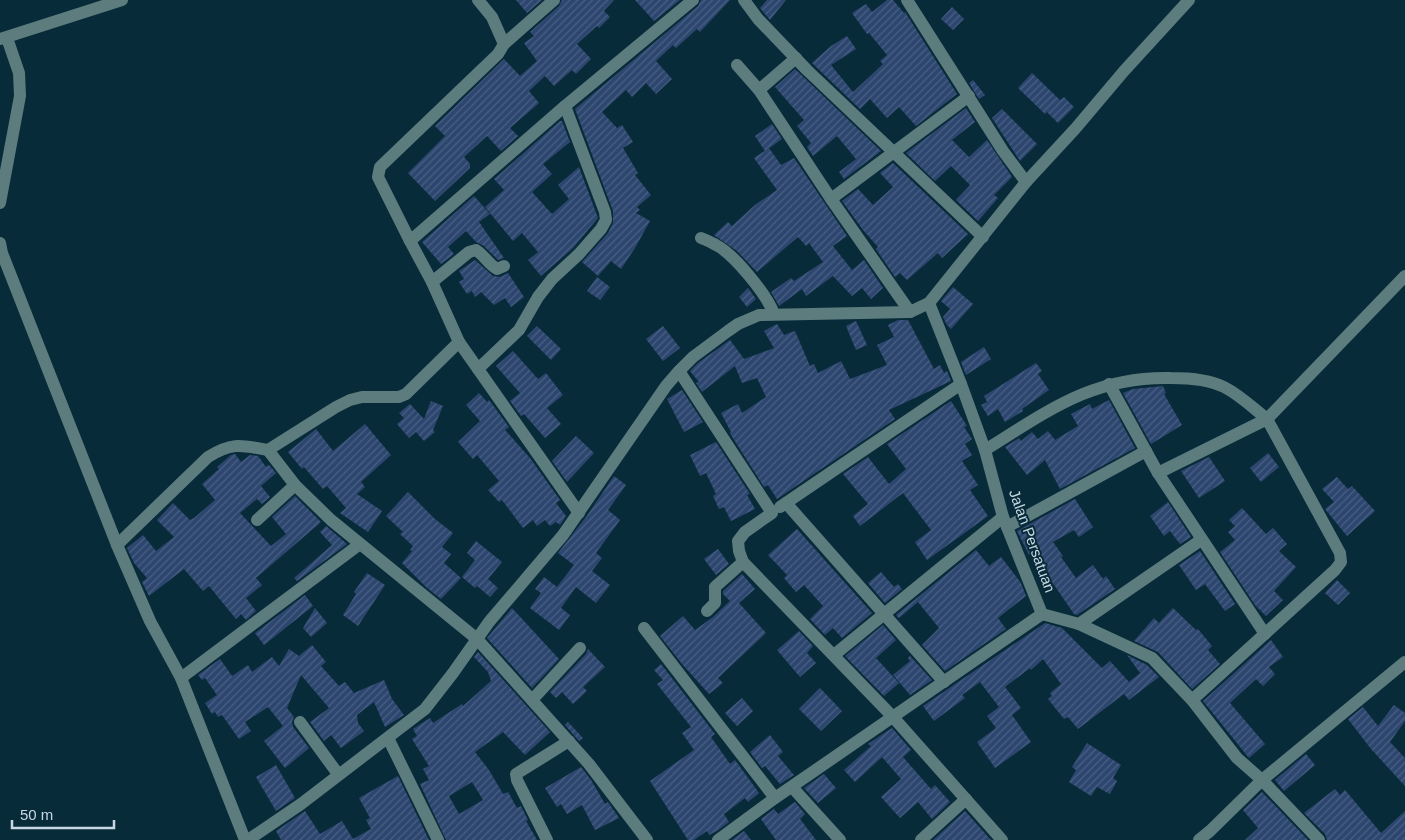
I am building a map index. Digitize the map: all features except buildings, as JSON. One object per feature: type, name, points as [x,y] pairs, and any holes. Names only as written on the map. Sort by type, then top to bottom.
[{"type":"street","points":[[0,203],[20,96],[19,73],[3,38],[122,0]]},
{"type":"street","points":[[478,0],[492,17],[504,44]]},
{"type":"street","points":[[554,0],[504,44],[498,54],[380,167],[378,177],[432,282],[459,342],[579,513]]},
{"type":"street","points":[[410,241],[692,0]]},
{"type":"street","points":[[744,0],[758,19],[796,58],[983,237]]},
{"type":"street","points":[[907,0],[1003,151],[1026,182]]},
{"type":"street","points":[[0,243],[117,545],[150,621],[181,678],[247,840],[278,820],[425,708],[477,639],[540,564],[579,513],[666,386],[693,357],[738,324],[759,316],[774,314],[910,312],[929,303],[1026,182],[1189,0]]},
{"type":"street","points":[[758,90],[796,58]]},
{"type":"street","points":[[738,65],[758,90],[910,312]]},
{"type":"street","points":[[831,199],[969,96]]},
{"type":"street","points":[[478,369],[519,330],[538,297],[552,279],[579,254],[601,229],[606,220],[605,212],[566,106]]},
{"type":"street","points":[[701,238],[717,245],[734,259],[770,305],[774,314]]},
{"type":"street","points":[[432,282],[470,252],[476,250],[482,254],[491,266],[497,269],[504,266]]},
{"type":"street","points":[[1158,473],[1267,419],[1405,276]]},
{"type":"street","name":"Jalan Persatuan","points":[[929,303],[985,450],[1005,522],[1042,614],[1079,624],[1152,658],[1192,700],[1237,758],[1262,780],[1319,840]]},
{"type":"street","points":[[117,545],[208,457],[222,448],[239,445],[268,450],[350,400],[368,397],[399,397],[406,394],[459,342]]},
{"type":"street","points":[[679,371],[772,513]]},
{"type":"street","points":[[985,450],[1054,407],[1080,394],[1109,384],[1145,378],[1194,378],[1223,386],[1245,400],[1267,419],[1340,553],[1341,562],[1336,570],[1192,700]]},
{"type":"street","points":[[961,384],[786,503],[745,532],[738,541],[743,562],[893,717],[1002,840]]},
{"type":"street","points":[[1109,384],[1158,473],[1265,634]]},
{"type":"street","points":[[268,450],[295,485],[331,520],[477,639],[589,764],[647,840]]},
{"type":"street","points":[[834,656],[1005,522],[1146,451]]},
{"type":"street","points":[[257,520],[295,485]]},
{"type":"street","points":[[786,503],[944,682]]},
{"type":"street","points":[[1079,624],[1201,540]]},
{"type":"street","points":[[181,678],[360,544]]},
{"type":"street","points":[[707,612],[715,603],[715,586],[743,562]]},
{"type":"street","points":[[720,839],[774,798],[1042,614]]},
{"type":"street","points":[[644,628],[774,798]]},
{"type":"street","points":[[532,700],[580,648]]},
{"type":"street","points":[[1199,840],[1214,836],[1262,780],[1405,662]]},
{"type":"street","points":[[300,722],[338,774]]},
{"type":"street","points":[[388,738],[438,840]]},
{"type":"street","points":[[547,840],[517,780],[516,774],[569,742]]},
{"type":"street","points":[[792,787],[840,840]]},
{"type":"street","points":[[921,840],[966,799]]}]
